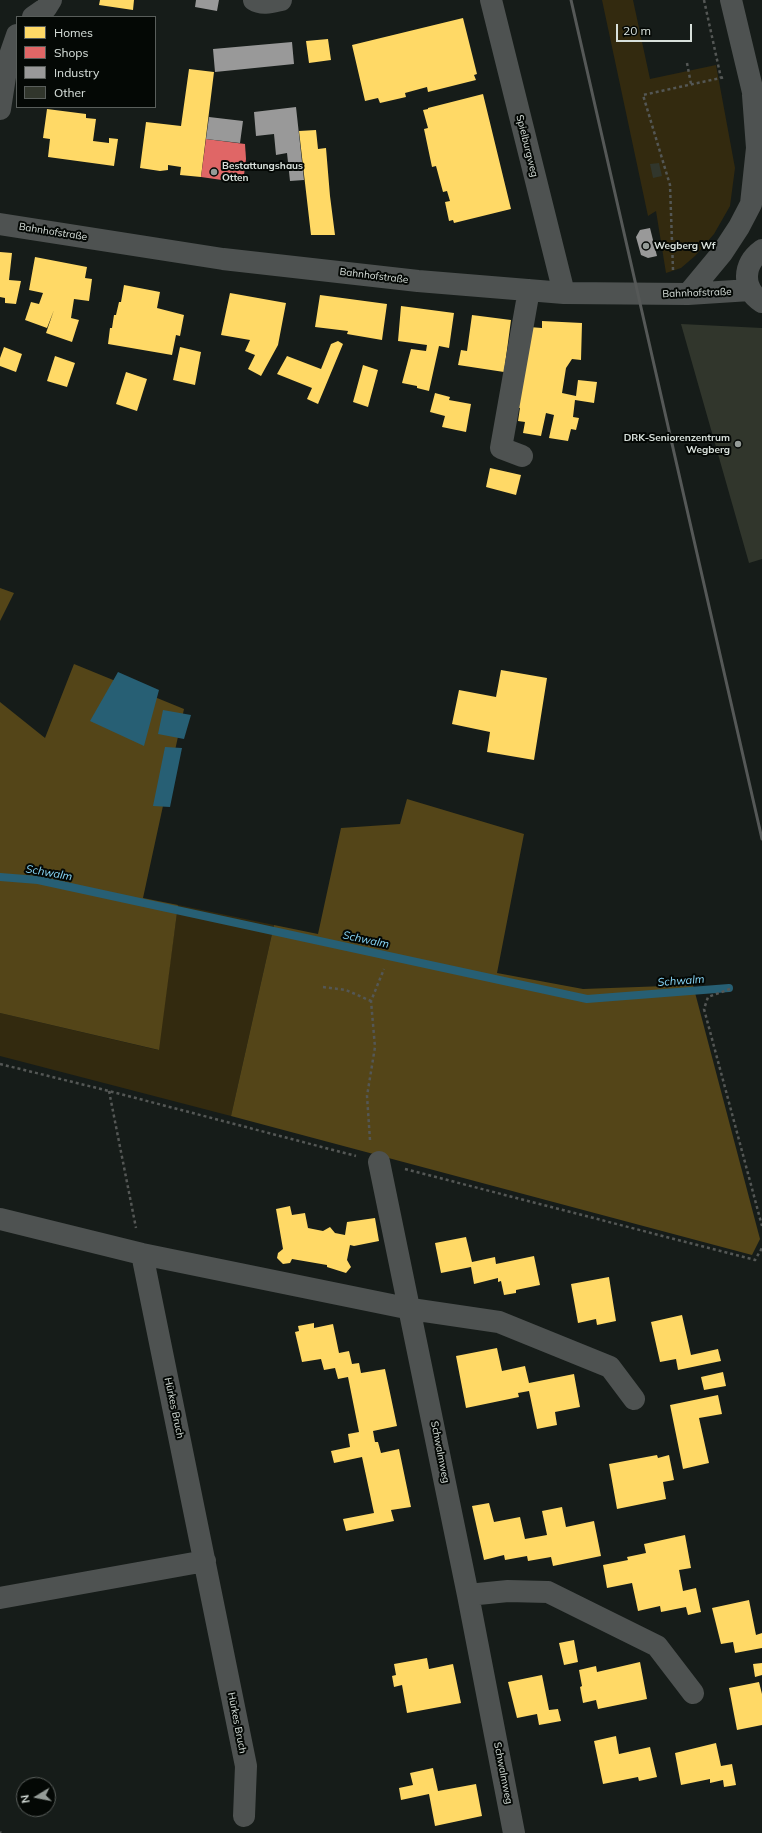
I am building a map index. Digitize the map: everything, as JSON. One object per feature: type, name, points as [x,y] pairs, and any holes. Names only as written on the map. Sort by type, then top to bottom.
[{"type":"street","points":[[34,16],[46,8],[52,0]]},
{"type":"street","points":[[254,0],[260,3],[281,0]]},
{"type":"street","name":"Spielburgweg","points":[[490,0],[564,293]]},
{"type":"street","points":[[731,0],[747,72],[762,129]]},
{"type":"street","points":[[0,109],[7,64],[16,38]]},
{"type":"street","points":[[681,294],[722,253],[739,227],[751,204],[757,148],[753,95]]},
{"type":"street","name":"Bahnhofstraße","points":[[0,224],[231,260],[418,282],[564,293],[756,296]]},
{"type":"street","name":"Bahnhofstraße","points":[[756,296],[747,281],[746,272],[752,259],[762,250]]},
{"type":"street","points":[[522,456],[501,448],[530,290]]},
{"type":"street","name":"Schwalmweg","points":[[375,1153],[411,1309],[514,1833]]},
{"type":"street","points":[[0,1219],[142,1254],[411,1309],[499,1322],[610,1367],[634,1399]]},
{"type":"street","name":"Hürkes Bruch","points":[[142,1254],[246,1766],[244,1816]]},
{"type":"street","points":[[0,1598],[205,1561]]},
{"type":"street","points":[[468,1595],[508,1591],[548,1592],[657,1646],[693,1693]]},
{"type":"path","points":[[704,0],[721,78]]},
{"type":"path","points":[[687,63],[691,84]]},
{"type":"path","points":[[681,294],[670,185],[643,95],[747,72]]},
{"type":"path","points":[[375,1153],[367,1096],[375,1047],[371,1001],[384,969]]},
{"type":"path","points":[[323,987],[346,990],[371,1001]]},
{"type":"path","points":[[730,989],[708,997],[704,1009],[762,1226]]},
{"type":"path","points":[[109,1091],[142,1254]]},
{"type":"path","points":[[755,1260],[762,1248]]},
{"type":"shaded area","points":[[602,0],[633,0],[650,79],[716,65],[735,168],[730,206],[714,234],[695,256],[681,268],[666,273],[656,211],[648,216]]},
{"type":"shaded area","points":[[0,588],[14,593],[0,621]]},
{"type":"shaded area","points":[[74,664],[184,709],[143,898],[178,905],[159,1050],[0,1013],[0,702],[45,738]]},
{"type":"shaded area","points":[[407,799],[524,834],[497,973],[583,989],[693,985],[760,1239],[752,1255],[231,1116],[274,925],[318,934],[341,828],[400,824]]},
{"type":"shaded area","points":[[178,905],[274,925],[231,1116],[0,1056],[0,1013],[158,1050]]},
{"type":"water","points":[[118,672],[159,690],[144,746],[90,721]]},
{"type":"water","points":[[163,710],[191,715],[184,739],[158,734]]},
{"type":"water","points":[[165,747],[182,748],[170,807],[153,806]]},
{"type":"building: Homes","points":[[100,0],[134,0],[133,10],[99,5]]},
{"type":"building: Homes","points":[[463,18],[477,74],[474,75],[476,80],[428,92],[427,87],[405,93],[406,97],[380,103],[378,98],[365,101],[352,45]]},
{"type":"building: Homes","points":[[328,39],[331,60],[309,63],[306,41]]},
{"type":"building: Homes","points":[[189,69],[214,72],[201,177],[180,175],[181,167],[168,165],[168,170],[160,171],[140,168],[146,122],[181,126]]},
{"type":"building: Homes","points":[[483,94],[511,209],[454,223],[453,220],[449,221],[445,202],[450,201],[447,191],[443,192],[436,166],[432,167],[424,129],[428,128],[423,110]]},
{"type":"building: Homes","points":[[47,109],[86,114],[86,118],[96,119],[93,141],[109,143],[109,138],[118,139],[114,166],[48,157],[50,139],[43,138]]},
{"type":"building: Homes","points":[[316,130],[318,149],[326,148],[335,235],[311,235],[299,131]]},
{"type":"building: Homes","points":[[0,252],[12,253],[9,280],[21,281],[16,304],[5,303],[5,298],[0,297]]},
{"type":"building: Homes","points":[[35,257],[87,267],[85,278],[92,279],[89,301],[74,299],[71,318],[79,320],[72,342],[46,333],[54,310],[47,328],[25,320],[31,302],[39,304],[43,293],[29,290]]},
{"type":"building: Homes","points":[[124,285],[160,292],[157,308],[184,315],[180,336],[176,335],[172,355],[108,344],[110,328],[112,328],[114,315],[116,315],[119,302],[121,302]]},
{"type":"building: Homes","points":[[230,293],[286,303],[278,345],[261,376],[248,369],[255,355],[245,351],[250,340],[221,335]]},
{"type":"building: Homes","points":[[320,295],[387,304],[382,340],[347,334],[348,331],[315,327]]},
{"type":"building: Homes","points":[[401,306],[454,313],[449,348],[439,346],[429,391],[417,388],[417,386],[402,383],[411,349],[426,351],[427,345],[398,341]]},
{"type":"building: Homes","points":[[472,315],[511,320],[504,372],[458,365],[461,350],[467,351]]},
{"type":"building: Homes","points":[[542,321],[582,323],[581,360],[572,359],[566,368],[562,393],[576,396],[578,380],[597,382],[594,403],[575,400],[573,417],[579,418],[576,430],[571,429],[568,441],[549,438],[554,415],[546,413],[541,436],[523,433],[525,422],[518,421],[520,408],[513,407],[529,327],[542,328]]},
{"type":"building: Homes","points":[[338,341],[343,344],[318,404],[307,399],[312,388],[277,374],[287,356],[321,369],[331,344]]},
{"type":"building: Homes","points":[[4,347],[22,354],[16,372],[0,366],[0,358]]},
{"type":"building: Homes","points":[[180,347],[201,352],[195,385],[173,380]]},
{"type":"building: Homes","points":[[55,356],[75,363],[67,387],[47,381]]},
{"type":"building: Homes","points":[[363,365],[378,370],[368,407],[353,402]]},
{"type":"building: Homes","points":[[126,372],[147,379],[137,411],[116,404]]},
{"type":"building: Homes","points":[[435,393],[450,397],[449,400],[471,404],[466,432],[442,427],[445,416],[430,412]]},
{"type":"building: Homes","points":[[490,468],[521,475],[516,495],[486,487]]},
{"type":"building: Homes","points":[[501,670],[547,678],[534,760],[487,752],[490,732],[452,724],[459,690],[496,697]]},
{"type":"building: Homes","points":[[290,1206],[292,1215],[305,1213],[308,1228],[323,1231],[330,1227],[335,1233],[345,1235],[347,1222],[375,1218],[379,1241],[354,1246],[350,1245],[347,1260],[351,1267],[346,1273],[327,1267],[327,1265],[292,1259],[290,1263],[283,1264],[277,1258],[278,1253],[283,1249],[276,1209]]},
{"type":"building: Homes","points":[[466,1237],[472,1262],[495,1257],[496,1264],[534,1256],[540,1285],[516,1290],[516,1293],[504,1295],[501,1281],[498,1282],[498,1278],[474,1284],[471,1267],[441,1273],[435,1243]]},
{"type":"building: Homes","points":[[609,1277],[616,1321],[597,1325],[596,1319],[578,1323],[571,1284]]},
{"type":"building: Homes","points":[[682,1315],[691,1355],[718,1349],[721,1361],[678,1370],[676,1359],[660,1362],[651,1322]]},
{"type":"building: Homes","points":[[314,1323],[314,1328],[333,1324],[339,1353],[349,1351],[352,1364],[359,1363],[361,1373],[385,1369],[397,1426],[373,1431],[375,1442],[378,1442],[381,1453],[399,1449],[411,1507],[391,1510],[394,1521],[346,1531],[343,1519],[374,1513],[362,1457],[334,1463],[331,1451],[350,1447],[348,1434],[359,1432],[348,1377],[338,1379],[335,1368],[324,1370],[321,1359],[302,1362],[295,1332],[299,1331],[298,1326]]},
{"type":"building: Homes","points":[[497,1348],[502,1371],[525,1366],[529,1383],[574,1374],[580,1407],[555,1412],[557,1425],[537,1429],[529,1391],[518,1393],[519,1397],[466,1408],[456,1356]]},
{"type":"building: Homes","points":[[723,1372],[726,1386],[704,1390],[701,1377]]},
{"type":"building: Homes","points":[[718,1395],[722,1414],[699,1418],[709,1463],[683,1469],[670,1405]]},
{"type":"building: Homes","points":[[657,1455],[658,1458],[669,1455],[674,1480],[663,1482],[666,1499],[617,1509],[609,1464]]},
{"type":"building: Homes","points":[[489,1503],[494,1522],[520,1517],[525,1539],[547,1535],[542,1511],[562,1507],[566,1527],[594,1521],[601,1556],[553,1566],[551,1557],[528,1561],[527,1556],[505,1560],[504,1555],[484,1560],[472,1506]]},
{"type":"building: Homes","points":[[685,1535],[691,1568],[679,1570],[683,1591],[696,1588],[701,1612],[688,1615],[686,1607],[661,1612],[660,1606],[638,1611],[632,1583],[607,1588],[603,1565],[628,1560],[627,1557],[646,1553],[644,1544]]},
{"type":"building: Homes","points":[[749,1600],[756,1635],[762,1633],[762,1648],[735,1653],[733,1642],[721,1644],[712,1608]]},
{"type":"building: Homes","points":[[574,1640],[578,1662],[564,1665],[559,1643]]},
{"type":"building: Homes","points":[[427,1658],[429,1669],[453,1664],[461,1703],[407,1713],[402,1685],[394,1687],[392,1676],[396,1675],[394,1664]]},
{"type":"building: Homes","points":[[640,1662],[647,1699],[598,1709],[596,1700],[583,1703],[579,1670],[596,1666],[597,1672]]},
{"type":"building: Homes","points":[[762,1663],[762,1675],[755,1677],[753,1664]]},
{"type":"building: Homes","points":[[542,1675],[549,1710],[558,1709],[561,1721],[539,1725],[537,1714],[517,1718],[508,1682]]},
{"type":"building: Homes","points":[[759,1682],[762,1694],[762,1725],[737,1730],[729,1688]]},
{"type":"building: Homes","points":[[616,1736],[619,1754],[650,1747],[657,1777],[639,1781],[638,1777],[603,1784],[594,1741]]},
{"type":"building: Homes","points":[[716,1743],[721,1766],[732,1764],[736,1785],[724,1787],[723,1780],[710,1783],[710,1779],[681,1785],[675,1753]]},
{"type":"building: Homes","points":[[433,1768],[438,1791],[476,1784],[482,1816],[435,1826],[429,1794],[401,1800],[399,1788],[413,1785],[410,1773]]},
{"type":"building: Shops","points":[[206,139],[245,144],[246,159],[243,183],[201,177]]},
{"type":"building: Industry","points":[[196,0],[219,0],[217,11],[195,7]]},
{"type":"building: Industry","points":[[292,42],[294,64],[215,72],[213,49]]},
{"type":"building: Industry","points":[[296,107],[304,180],[290,181],[287,153],[276,155],[274,134],[256,136],[254,112]]},
{"type":"building: Industry","points":[[209,117],[243,121],[240,143],[206,139]]},
{"type":"building: Industry","name":"Wegberg Wf","points":[[650,228],[657,256],[648,258],[641,255],[636,237],[640,230]]},
{"type":"building: Other","points":[[659,163],[662,176],[653,178],[650,164]]},
{"type":"building: Other","name":"DRK-Seniorenzentrum Wegberg","points":[[681,324],[762,328],[762,559],[749,563]]},
{"type":"waterway","name":"Schwalm","points":[[0,877],[38,880],[587,999],[729,988]]},
{"type":"railway","points":[[571,0],[762,839]]},
{"type":"place","name":"Bestattungshaus Otten","points":[[214,172]]},
{"type":"place","name":"Wegberg Wf","points":[[646,246]]},
{"type":"place","name":"DRK-Seniorenzentrum Wegberg","points":[[738,444]]}]
